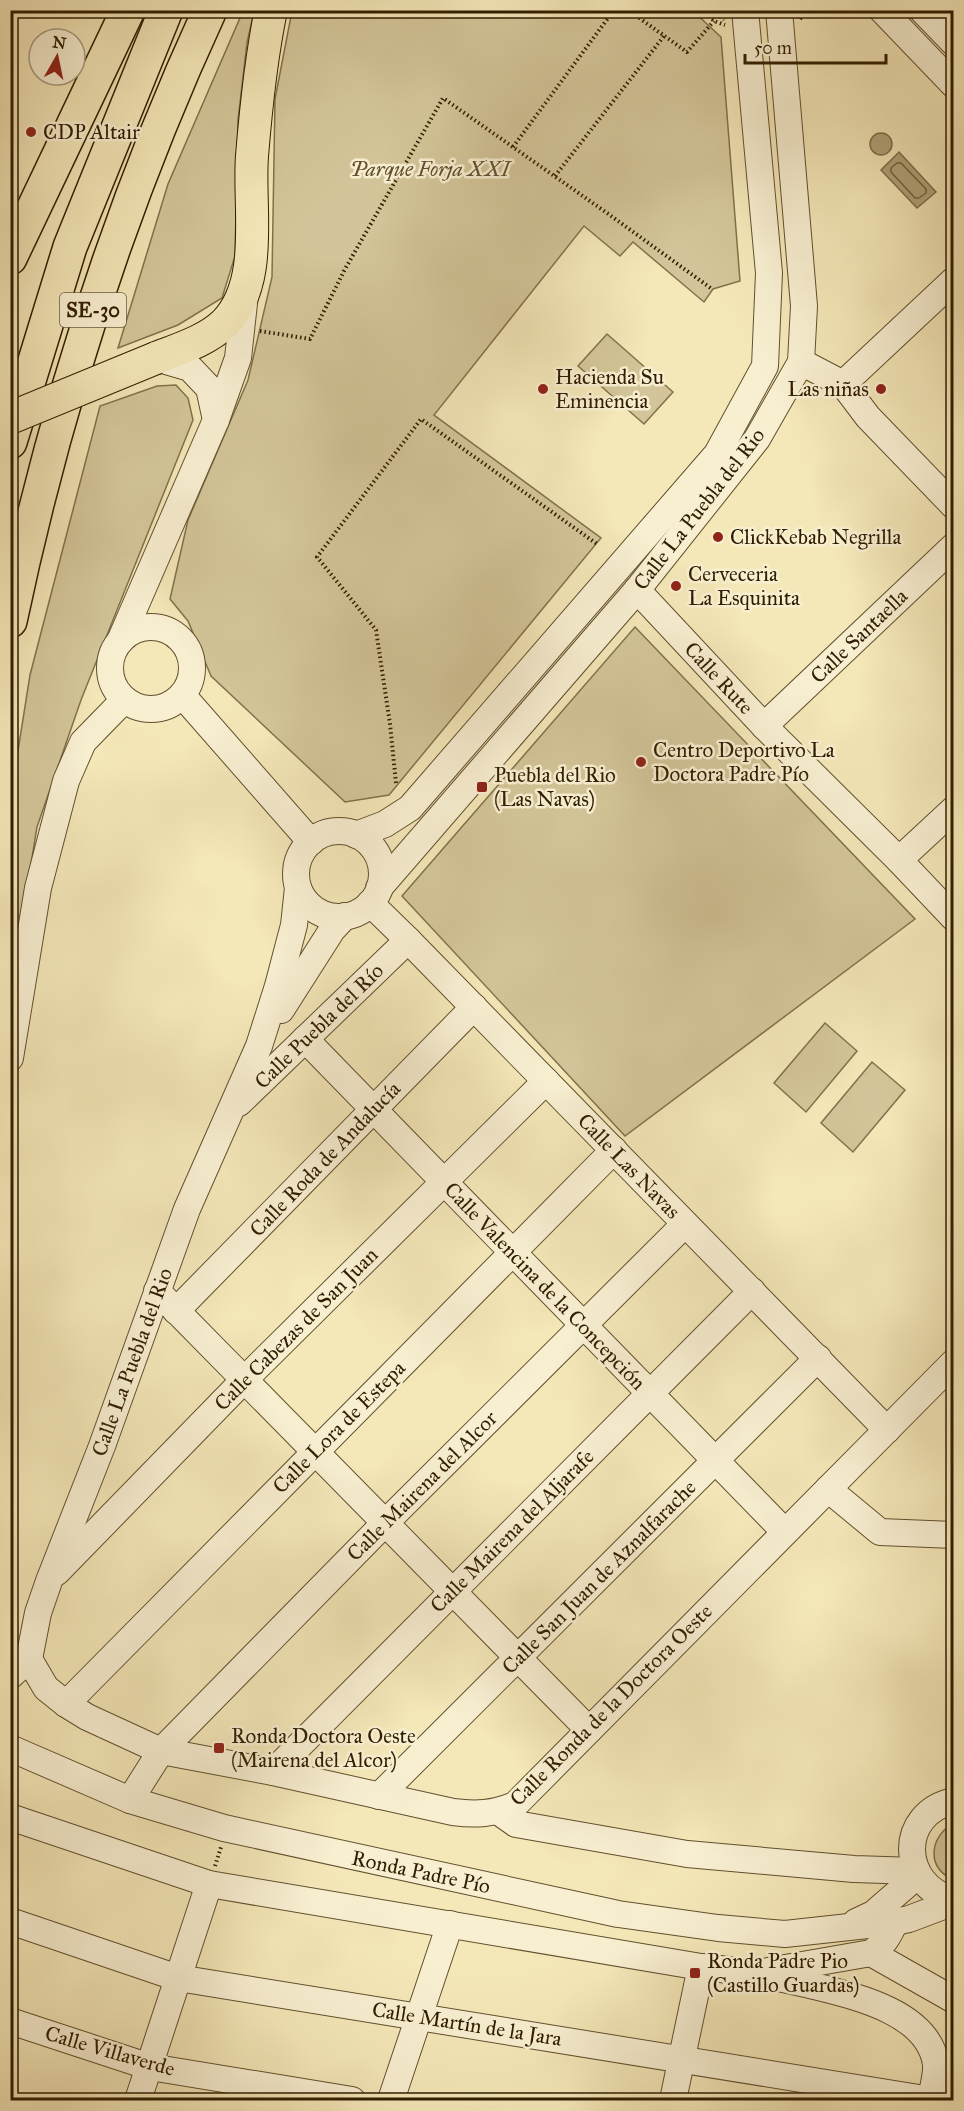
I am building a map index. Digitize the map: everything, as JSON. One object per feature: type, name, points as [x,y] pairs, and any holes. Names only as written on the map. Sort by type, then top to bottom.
[{"type":"highway","points":[[10,258],[129,10]]},
{"type":"highway","name":"SE-30","points":[[10,442],[70,247],[166,10]]},
{"type":"highway","name":"SE-30","points":[[10,621],[40,494],[88,324],[132,196],[210,10]]},
{"type":"main road","points":[[10,418],[199,341],[225,322],[245,292],[252,233],[252,159],[264,46],[271,10]]},
{"type":"street","name":"Calle La Puebla del Rio","points":[[375,896],[637,590],[757,439],[801,362],[804,306],[778,10]]},
{"type":"street","points":[[882,10],[954,86]]},
{"type":"street","points":[[922,10],[954,44]]},
{"type":"street","name":"Calle La Puebla del Rio","points":[[356,835],[385,824],[410,808],[433,782],[717,454],[765,366],[769,273],[739,19]]},
{"type":"street","points":[[843,384],[954,280]]},
{"type":"street","points":[[120,641],[130,633],[142,628],[156,627],[180,638],[188,648],[193,672],[190,685],[183,696],[167,706],[148,710],[135,707],[116,690],[111,678],[110,665],[113,652],[120,641],[216,420],[238,357],[245,292]]},
{"type":"street","points":[[156,358],[190,368],[209,388],[216,420]]},
{"type":"street","points":[[801,362],[843,384],[868,417],[954,506]]},
{"type":"street","name":"Calle Santaella","points":[[764,726],[954,546]]},
{"type":"street","points":[[149,570],[154,604],[169,631]]},
{"type":"street","name":"Calle Rute","points":[[637,590],[764,726],[954,918]]},
{"type":"street","points":[[183,696],[311,842]]},
{"type":"street","points":[[10,1058],[38,888],[66,781],[82,742],[124,699]]},
{"type":"street","points":[[899,860],[954,809]]},
{"type":"street","points":[[259,1046],[294,925],[298,888],[297,863],[302,851],[321,835],[333,832],[356,835],[367,842],[380,863],[382,876],[375,896],[359,912],[345,916],[330,916],[316,911],[305,901],[298,888]]},
{"type":"street","name":"Calle Las Navas","points":[[375,896],[408,940],[887,1430]]},
{"type":"street","points":[[259,1046],[308,966],[332,930],[345,916]]},
{"type":"street","name":"Calle Puebla del Río","points":[[230,1112],[408,940]]},
{"type":"street","name":"Calle Roda de Andalucía","points":[[176,1311],[474,1007]]},
{"type":"street","name":"Calle Valencina de la Concepción","points":[[305,1039],[785,1532]]},
{"type":"street","name":"Calle La Puebla del Rio","points":[[20,1668],[49,1581],[72,1544],[102,1446],[187,1209],[259,1046]]},
{"type":"street","name":"Calle Cabezas de San Juan","points":[[72,1544],[244,1380],[546,1081]]},
{"type":"street","name":"Calle Lora de Estepa","points":[[66,1704],[614,1150]]},
{"type":"street","name":"Calle Mairena del Alcor","points":[[130,1800],[161,1751],[385,1523],[686,1224]]},
{"type":"street","points":[[158,1291],[589,1730]]},
{"type":"street","name":"Calle Mairena del Aljarafe","points":[[273,1772],[752,1291]]},
{"type":"street","name":"Calle San Juan de Aznalfarache","points":[[379,1796],[818,1358]]},
{"type":"street","name":"Calle Ronda de la Doctora Oeste","points":[[20,1668],[66,1704],[87,1717],[161,1751],[273,1772],[453,1812],[507,1818],[515,1805],[954,1362]]},
{"type":"street","points":[[828,1489],[880,1532],[954,1535]]},
{"type":"street","name":"Ronda Padre Pío","points":[[10,1748],[130,1800],[224,1828],[618,1914],[718,1928],[785,1934],[895,1922],[909,1919],[954,1901]]},
{"type":"street","points":[[954,1800],[943,1803],[930,1811],[920,1822],[913,1836],[911,1854],[917,1873],[928,1888],[941,1897],[954,1901]]},
{"type":"street","name":"Ronda Padre Pío","points":[[10,1817],[209,1884],[701,1967],[756,1973],[843,1993],[898,2015],[918,2030],[947,2066],[931,2100]]},
{"type":"street","points":[[507,1818],[687,1854],[917,1873]]},
{"type":"street","points":[[854,1869],[898,1849],[913,1836]]},
{"type":"street","name":"Ronda Padre Pío","points":[[844,1928],[873,1914],[917,1873]]},
{"type":"street","points":[[138,2100],[209,1884]]},
{"type":"street","name":"Calle Martín de la Jara","points":[[10,1921],[178,1978],[931,2100]]},
{"type":"street","points":[[895,1922],[887,1939],[871,1953],[954,2000]]},
{"type":"street","points":[[391,2100],[450,1924]]},
{"type":"street","name":"Ronda Padre Pío","points":[[756,1973],[871,1953]]},
{"type":"street","points":[[674,2100],[701,1967]]},
{"type":"street","name":"Calle Villaverde","points":[[10,2021],[150,2067],[352,2100]]},
{"type":"path","points":[[513,147],[614,10]]},
{"type":"path","points":[[628,10],[687,52],[714,21],[739,19]]},
{"type":"path","points":[[702,10],[714,21]]},
{"type":"path","points":[[555,176],[664,36]]},
{"type":"path","points":[[259,331],[310,339],[345,269],[442,98],[555,176],[712,290]]},
{"type":"path","points":[[396,783],[376,630],[317,557],[421,419],[597,544]]},
{"type":"green space","points":[[243,11],[254,11],[247,43],[238,120],[235,256],[222,298],[178,325],[118,348],[168,184]]},
{"type":"green space","name":"Parque Forja XXI","points":[[292,11],[693,11],[721,37],[740,281],[713,289],[704,302],[633,242],[620,256],[584,226],[434,415],[601,538],[389,795],[345,802],[211,676],[188,621],[170,599],[188,520],[248,380],[272,277],[275,99]]},
{"type":"green space","points":[[607,334],[673,392],[644,424],[578,366]]},
{"type":"green space","points":[[176,385],[188,398],[193,420],[81,700],[37,827],[11,986],[11,795],[30,675],[100,406],[157,386]]},
{"type":"green space","name":"Centro Deportivo La Doctora Padre Pío","points":[[635,627],[915,919],[625,1136],[402,896]]},
{"type":"green space","points":[[825,1023],[857,1051],[806,1112],[774,1083]]},
{"type":"green space","points":[[872,1062],[905,1090],[853,1152],[821,1123]]},
{"type":"green space","points":[[953,1824],[953,1880],[939,1868],[934,1853],[938,1838]]},
{"type":"water","points":[[881,133],[889,136],[892,144],[889,152],[881,155],[873,152],[870,144],[873,136]]},
{"type":"water","points":[[899,152],[936,192],[917,208],[881,170]]},
{"type":"place","name":"CDP Altair","points":[[31,132]]},
{"type":"place","name":"Hacienda Su Eminencia","points":[[543,389]]},
{"type":"place","name":"Las niñas","points":[[881,389]]},
{"type":"place","name":"ClickKebab Negrilla","points":[[718,537]]},
{"type":"place","name":"Cerveceria La Esquinita","points":[[676,586]]},
{"type":"place","name":"Centro Deportivo La Doctora Padre Pío","points":[[641,762]]},
{"type":"place","name":"Puebla del Rio (Las Navas)","points":[[482,787]]},
{"type":"place","name":"Ronda Doctora Oeste (Mairena del Alcor)","points":[[219,1748]]},
{"type":"place","name":"Ronda Padre Pio (Castillo Guardas)","points":[[695,1973]]}]
